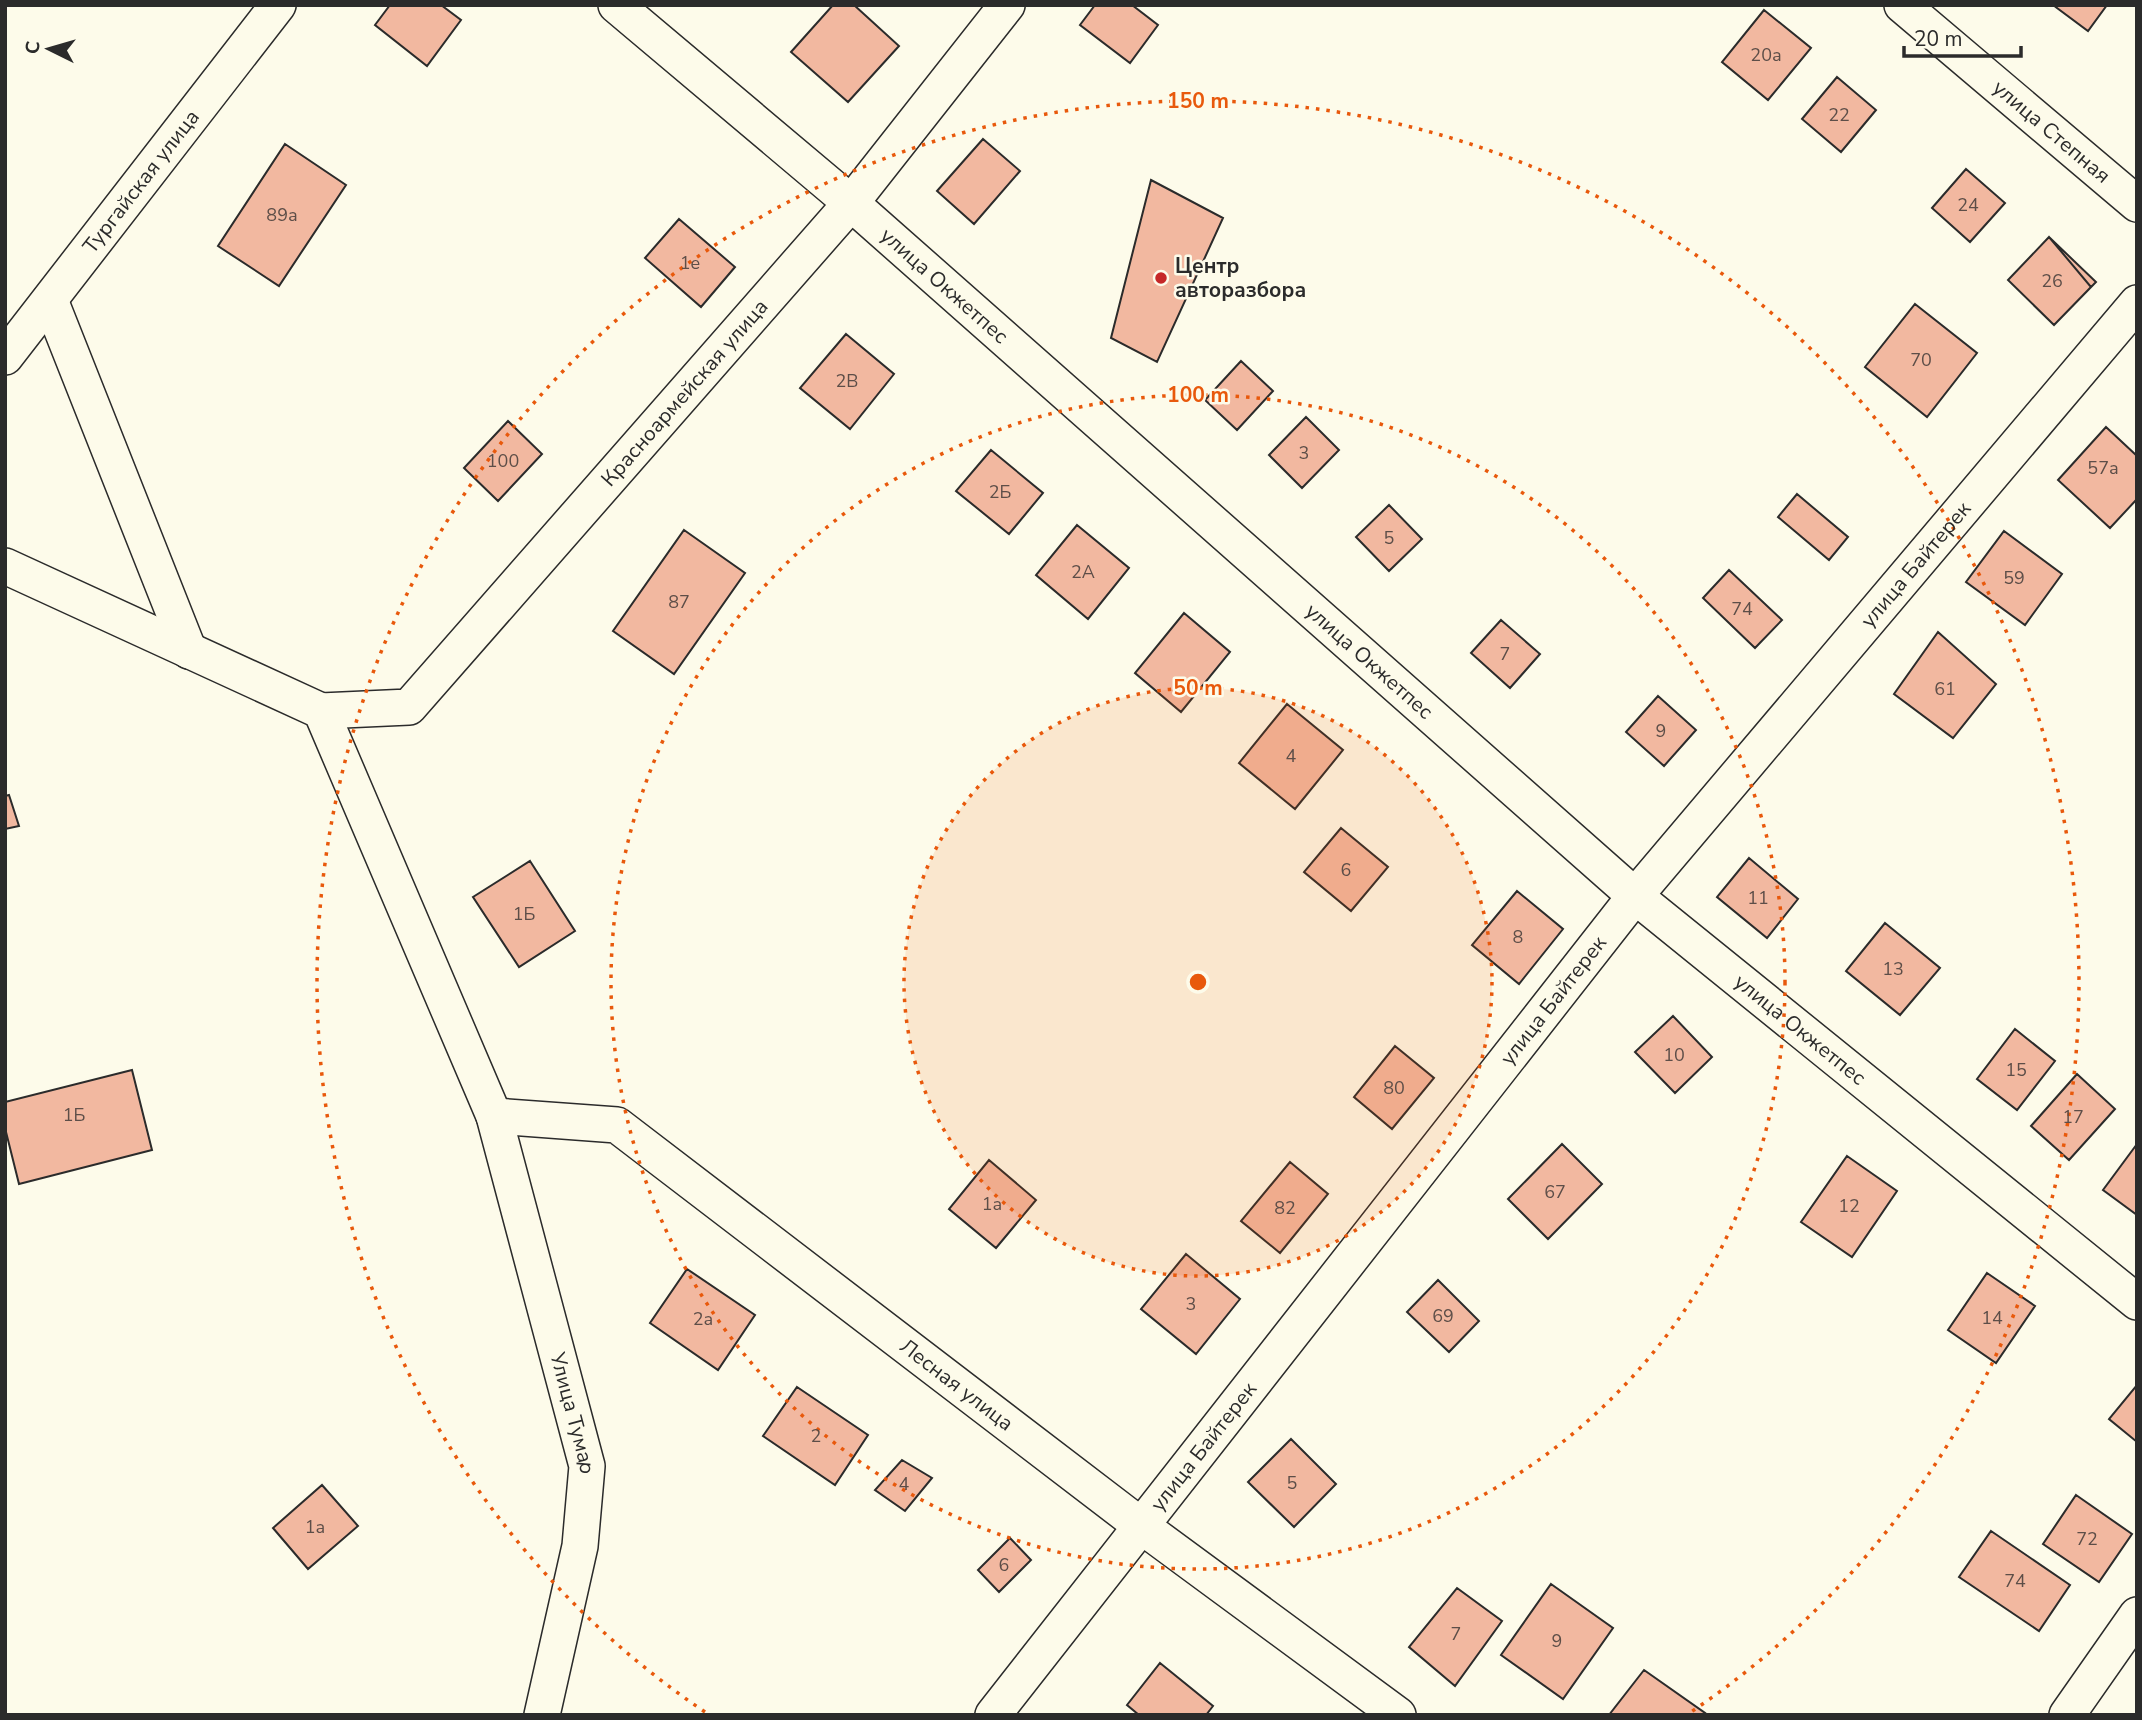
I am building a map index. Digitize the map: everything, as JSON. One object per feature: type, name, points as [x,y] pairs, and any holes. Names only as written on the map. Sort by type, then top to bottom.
[{"type":"street","name":"Тургайская улица","points":[[5,357],[278,5]]},
{"type":"street","name":"улица Окжетпес","points":[[616,5],[851,203],[1634,896],[2137,1302]]},
{"type":"street","name":"Красноармейская улица","points":[[321,711],[410,707],[851,203],[1007,5]]},
{"type":"street","name":"улица Степная","points":[[1902,5],[2137,204]]},
{"type":"street","points":[[50,300],[189,650]]},
{"type":"street","name":"улица Байтерек","points":[[993,1715],[1634,896],[2137,303]]},
{"type":"street","points":[[5,566],[321,711]]},
{"type":"street","name":"Улица Тумар","points":[[321,711],[494,1116],[587,1466],[580,1546],[542,1715]]},
{"type":"street","name":"Лесная улица","points":[[494,1116],[617,1125],[1140,1525],[1398,1715]]},
{"type":"street","points":[[2067,1715],[2137,1615]]},
{"type":"building","points":[[390,5],[441,5],[461,20],[427,66],[375,25]]},
{"type":"building","points":[[833,5],[854,5],[899,46],[848,102],[791,52]]},
{"type":"building","points":[[1095,5],[1132,5],[1158,25],[1130,63],[1080,25]]},
{"type":"building","points":[[2053,5],[2107,5],[2088,31]]},
{"type":"building","points":[[1764,10],[1811,48],[1768,100],[1722,62]]},
{"type":"building","points":[[1837,77],[1876,110],[1841,152],[1802,119]]},
{"type":"building","points":[[983,139],[1020,171],[974,224],[937,191]]},
{"type":"building","points":[[285,144],[346,185],[279,286],[218,246]]},
{"type":"building","points":[[1966,169],[2005,203],[1970,242],[1932,208]]},
{"type":"building","name":"Центр авторазбора","points":[[1151,180],[1223,218],[1157,362],[1111,338]]},
{"type":"building","points":[[679,219],[735,267],[701,307],[645,258]]},
{"type":"building","points":[[2049,237],[2096,282],[2054,325],[2008,280]]},
{"type":"building","points":[[2049,237],[2091,287],[2054,325],[2008,280]]},
{"type":"building","points":[[1915,304],[1977,353],[1927,417],[1865,367]]},
{"type":"building","points":[[846,334],[894,374],[850,429],[800,388]]},
{"type":"building","points":[[1241,361],[1273,391],[1237,430],[1205,400]]},
{"type":"building","points":[[1306,417],[1339,450],[1302,488],[1269,455]]},
{"type":"building","points":[[508,421],[542,454],[498,501],[464,468]]},
{"type":"building","points":[[2106,427],[2137,456],[2137,499],[2110,528],[2058,480]]},
{"type":"building","points":[[991,450],[1043,493],[1009,534],[956,491]]},
{"type":"building","points":[[1797,494],[1848,537],[1829,560],[1778,517]]},
{"type":"building","points":[[1389,505],[1422,539],[1389,571],[1356,537]]},
{"type":"building","points":[[1077,525],[1129,568],[1088,619],[1036,575]]},
{"type":"building","points":[[684,530],[745,573],[674,674],[613,631]]},
{"type":"building","points":[[2004,531],[2062,574],[2025,625],[1966,582]]},
{"type":"building","points":[[1729,570],[1782,620],[1755,648],[1703,598]]},
{"type":"building","points":[[1184,613],[1230,652],[1181,712],[1135,673]]},
{"type":"building","points":[[1501,620],[1540,654],[1510,688],[1471,653]]},
{"type":"building","points":[[1938,632],[1996,684],[1953,738],[1894,694]]},
{"type":"building","points":[[1658,696],[1696,730],[1664,766],[1626,732]]},
{"type":"building","points":[[1287,704],[1343,750],[1295,809],[1239,763]]},
{"type":"building","points":[[9,795],[19,826],[5,829],[5,796]]},
{"type":"building","points":[[1341,828],[1388,867],[1351,911],[1304,872]]},
{"type":"building","points":[[1749,858],[1798,899],[1767,938],[1717,897]]},
{"type":"building","points":[[530,861],[575,931],[519,967],[473,897]]},
{"type":"building","points":[[1517,891],[1563,929],[1519,984],[1472,945]]},
{"type":"building","points":[[1885,923],[1940,968],[1900,1015],[1846,971]]},
{"type":"building","points":[[1673,1016],[1712,1057],[1675,1093],[1635,1052]]},
{"type":"building","points":[[2015,1029],[2055,1061],[2017,1110],[1977,1079]]},
{"type":"building","points":[[1395,1046],[1434,1078],[1392,1129],[1354,1097]]},
{"type":"building","points":[[132,1070],[152,1150],[19,1184],[5,1128],[5,1102]]},
{"type":"building","points":[[2077,1074],[2115,1109],[2069,1160],[2031,1126]]},
{"type":"building","points":[[1562,1144],[1602,1184],[1548,1239],[1508,1199]]},
{"type":"building","points":[[2137,1144],[2137,1215],[2103,1190]]},
{"type":"building","points":[[1847,1156],[1897,1191],[1852,1257],[1801,1222]]},
{"type":"building","points":[[989,1160],[1036,1200],[996,1248],[949,1209]]},
{"type":"building","points":[[1290,1162],[1328,1194],[1280,1253],[1241,1221]]},
{"type":"building","points":[[1186,1254],[1240,1299],[1196,1354],[1141,1309]]},
{"type":"building","points":[[687,1269],[755,1315],[718,1370],[650,1323]]},
{"type":"building","points":[[1987,1273],[2035,1306],[1996,1363],[1948,1330]]},
{"type":"building","points":[[1438,1280],[1479,1321],[1449,1352],[1407,1312]]},
{"type":"building","points":[[2137,1385],[2137,1442],[2109,1419]]},
{"type":"building","points":[[797,1387],[868,1435],[835,1485],[763,1436]]},
{"type":"building","points":[[1291,1439],[1336,1484],[1294,1527],[1248,1482]]},
{"type":"building","points":[[902,1460],[932,1478],[905,1511],[875,1490]]},
{"type":"building","points":[[322,1485],[358,1526],[308,1569],[273,1528]]},
{"type":"building","points":[[2076,1495],[2132,1534],[2099,1582],[2043,1544]]},
{"type":"building","points":[[1991,1531],[2070,1585],[2039,1631],[1959,1577]]},
{"type":"building","points":[[1010,1538],[1031,1560],[999,1592],[978,1570]]},
{"type":"building","points":[[1551,1584],[1613,1628],[1563,1699],[1501,1655]]},
{"type":"building","points":[[1457,1588],[1502,1621],[1455,1686],[1409,1647]]},
{"type":"building","points":[[1160,1663],[1213,1706],[1206,1715],[1139,1715],[1127,1705]]},
{"type":"building","points":[[1644,1670],[1705,1713],[1609,1715]]},
{"type":"place","name":"Центр авторазбора","points":[[1161,278]]}]
